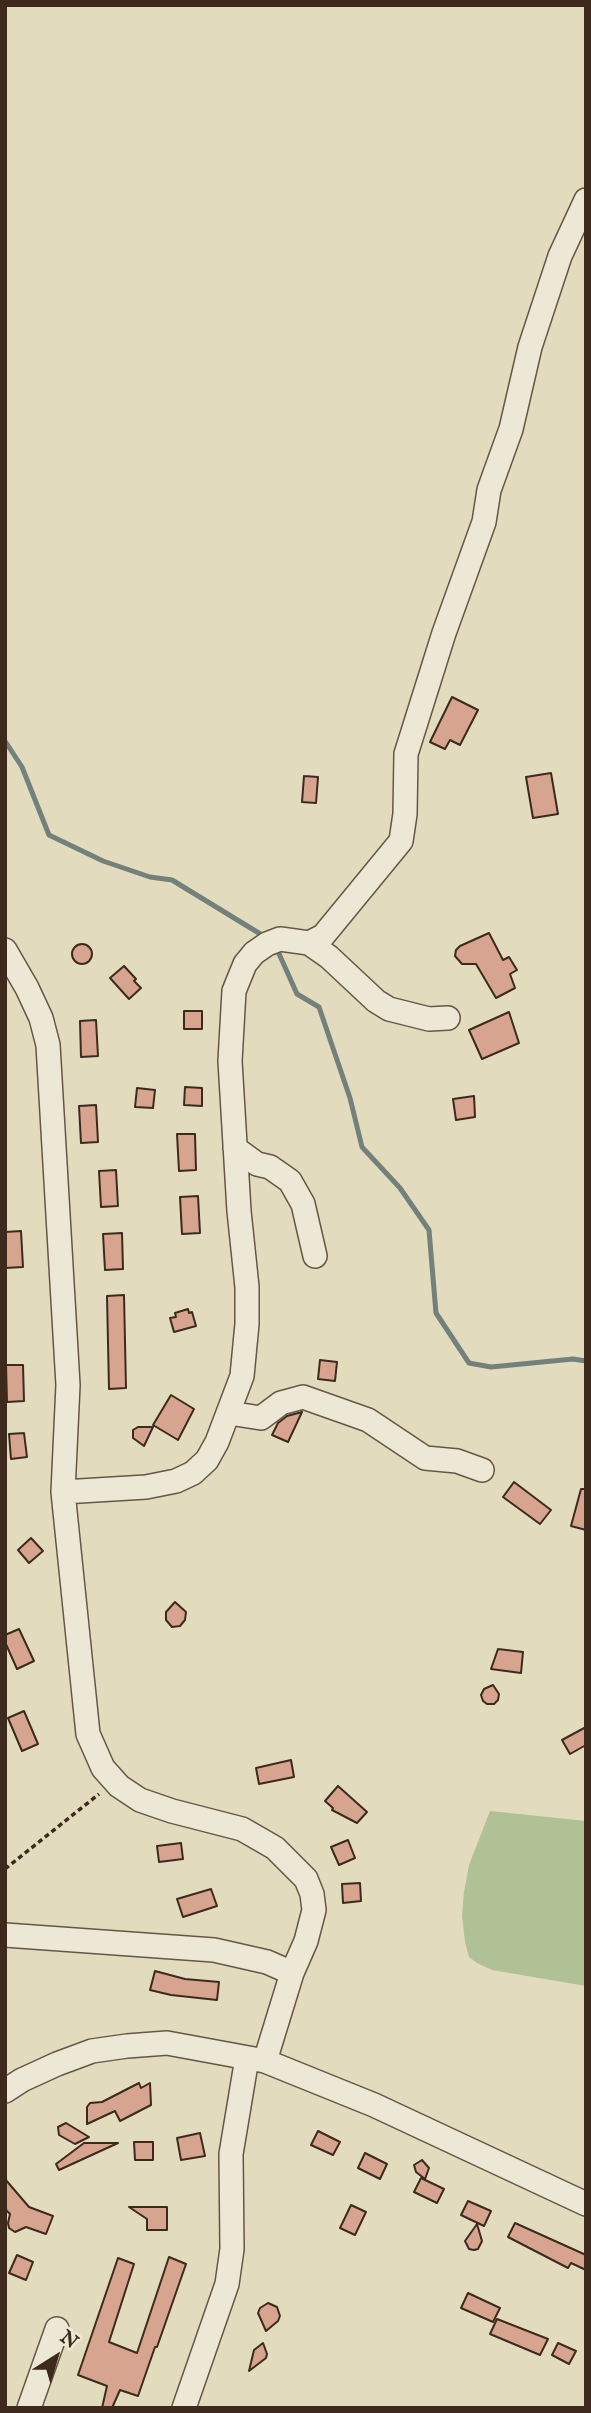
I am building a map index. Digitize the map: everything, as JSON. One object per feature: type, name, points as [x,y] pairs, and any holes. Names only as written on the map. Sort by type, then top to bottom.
[{"type":"street","points":[[309,943],[324,936],[401,841],[405,814],[406,754],[444,633],[484,522],[489,490],[511,429],[534,334],[560,256],[586,200]]},
{"type":"street","points":[[63,1492],[146,1487],[176,1482],[193,1473],[208,1460],[218,1442],[242,1376],[247,1287],[239,1211],[230,1061],[234,991],[245,964],[254,953],[280,939],[309,943],[329,957],[376,1001],[390,1009],[429,1019],[448,1018]]},
{"type":"street","points":[[5,950],[41,1018],[48,1045],[68,1385],[63,1492],[88,1734],[103,1768],[140,1800],[242,1829],[275,1848],[306,1879],[314,1910],[306,1941],[256,2060],[231,2154],[232,2249],[227,2284],[184,2408]]},
{"type":"street","points":[[235,1148],[257,1164],[270,1167],[290,1181],[303,1204],[315,1256]]},
{"type":"street","points":[[229,1413],[261,1418],[282,1403],[303,1397],[368,1420],[425,1458],[457,1461],[482,1470]]},
{"type":"street","points":[[5,1935],[214,1950],[267,1962],[292,1973]]},
{"type":"street","points":[[5,2091],[22,2080],[92,2051],[127,2046],[167,2043],[256,2060],[374,2105],[586,2204]]},
{"type":"street","points":[[30,2408],[57,2329]]},
{"type":"path","points":[[5,1869],[115,1781]]},
{"type":"green space","points":[[490,1811],[586,1821],[586,1986],[492,1970],[469,1957],[462,1916],[464,1892],[469,1865]]},
{"type":"building","points":[[452,697],[478,710],[460,745],[450,740],[445,749],[430,742]]},
{"type":"building","points":[[551,773],[558,814],[533,818],[526,777]]},
{"type":"building","points":[[304,776],[318,777],[316,803],[302,802]]},
{"type":"building","points":[[489,933],[503,960],[509,957],[517,970],[510,974],[515,988],[496,998],[476,964],[462,964],[455,956],[460,946]]},
{"type":"building","points":[[82,944],[89,947],[92,954],[89,961],[82,964],[75,961],[72,954],[75,947]]},
{"type":"building","points":[[124,966],[141,988],[129,999],[110,978]]},
{"type":"building","points":[[184,1011],[202,1011],[202,1029],[184,1029]]},
{"type":"building","points":[[509,1012],[519,1043],[482,1059],[469,1030]]},
{"type":"building","points":[[96,1020],[98,1056],[81,1057],[80,1021]]},
{"type":"building","points":[[185,1087],[202,1088],[202,1106],[184,1105]]},
{"type":"building","points":[[137,1088],[155,1090],[153,1108],[135,1107]]},
{"type":"building","points":[[474,1096],[475,1117],[456,1120],[453,1099]]},
{"type":"building","points":[[96,1105],[98,1142],[81,1143],[79,1106]]},
{"type":"building","points":[[177,1134],[195,1134],[196,1170],[179,1171]]},
{"type":"building","points":[[116,1170],[118,1206],[101,1207],[99,1171]]},
{"type":"building","points":[[198,1196],[200,1233],[182,1234],[180,1197]]},
{"type":"building","points":[[21,1231],[23,1267],[5,1268],[5,1232]]},
{"type":"building","points":[[122,1233],[123,1269],[105,1270],[103,1234]]},
{"type":"building","points":[[124,1295],[126,1388],[109,1389],[107,1296]]},
{"type":"building","points":[[188,1309],[189,1313],[192,1312],[196,1326],[174,1332],[170,1318],[176,1317],[175,1313]]},
{"type":"building","points":[[320,1360],[337,1362],[335,1381],[318,1379]]},
{"type":"building","points":[[6,1365],[23,1365],[24,1401],[7,1402]]},
{"type":"building","points":[[171,1395],[194,1409],[178,1440],[153,1425]]},
{"type":"building","points":[[302,1412],[288,1442],[272,1435],[278,1423],[287,1416]]},
{"type":"building","points":[[138,1427],[153,1427],[144,1446],[133,1438],[133,1430]]},
{"type":"building","points":[[24,1433],[27,1457],[11,1459],[9,1434]]},
{"type":"building","points":[[514,1482],[551,1510],[540,1524],[503,1497]]},
{"type":"building","points":[[581,1489],[586,1489],[586,1530],[571,1526]]},
{"type":"building","points":[[31,1538],[43,1551],[29,1563],[18,1550]]},
{"type":"building","points":[[175,1602],[186,1612],[185,1620],[180,1626],[172,1627],[166,1620],[166,1612]]},
{"type":"building","points":[[19,1629],[34,1661],[17,1669],[5,1642],[5,1635]]},
{"type":"building","points":[[498,1649],[523,1652],[521,1673],[491,1669]]},
{"type":"building","points":[[493,1685],[499,1694],[498,1700],[494,1704],[487,1704],[481,1695],[484,1689]]},
{"type":"building","points":[[24,1711],[38,1744],[22,1751],[8,1718]]},
{"type":"building","points":[[586,1727],[586,1745],[570,1754],[562,1740]]},
{"type":"building","points":[[291,1760],[294,1777],[259,1784],[256,1768]]},
{"type":"building","points":[[338,1786],[367,1812],[357,1823],[332,1810],[325,1801]]},
{"type":"building","points":[[348,1840],[355,1858],[339,1865],[331,1847]]},
{"type":"building","points":[[181,1843],[183,1859],[159,1862],[157,1846]]},
{"type":"building","points":[[360,1883],[361,1901],[343,1903],[342,1884]]},
{"type":"building","points":[[211,1889],[217,1906],[183,1917],[177,1899]]},
{"type":"building","points":[[155,1971],[185,1979],[219,1982],[217,2000],[150,1990]]},
{"type":"building","points":[[139,2083],[141,2088],[150,2083],[151,2105],[120,2121],[115,2111],[87,2124],[87,2107],[90,2103],[102,2102]]},
{"type":"building","points":[[66,2123],[89,2137],[75,2144],[59,2135],[58,2127]]},
{"type":"building","points":[[318,2131],[340,2142],[333,2155],[311,2145]]},
{"type":"building","points":[[200,2133],[205,2156],[181,2160],[177,2138]]},
{"type":"building","points":[[134,2142],[153,2142],[153,2160],[135,2160]]},
{"type":"building","points":[[84,2143],[118,2143],[59,2170],[56,2164]]},
{"type":"building","points":[[365,2153],[387,2164],[380,2179],[358,2168]]},
{"type":"building","points":[[422,2160],[429,2168],[425,2179],[416,2172],[414,2165]]},
{"type":"building","points":[[421,2178],[444,2189],[437,2203],[414,2192]]},
{"type":"building","points":[[5,2179],[29,2207],[53,2216],[46,2234],[26,2227],[15,2232],[9,2228],[10,2214],[5,2209]]},
{"type":"building","points":[[468,2201],[491,2211],[484,2226],[461,2215]]},
{"type":"building","points":[[351,2205],[366,2212],[355,2235],[340,2228]]},
{"type":"building","points":[[129,2207],[167,2207],[167,2230],[147,2230],[147,2219]]},
{"type":"building","points":[[515,2223],[586,2255],[586,2270],[571,2263],[568,2268],[508,2237]]},
{"type":"building","points":[[477,2224],[482,2241],[478,2249],[469,2249],[465,2241]]},
{"type":"building","points":[[17,2255],[33,2262],[26,2280],[9,2273]]},
{"type":"building","points":[[169,2257],[186,2264],[138,2396],[120,2390],[112,2408],[102,2408],[107,2386],[78,2375],[118,2258],[134,2264],[109,2342],[137,2353]]},
{"type":"building","points":[[468,2293],[500,2308],[493,2322],[461,2308]]},
{"type":"building","points":[[268,2303],[277,2307],[280,2316],[266,2331],[258,2313],[260,2308]]},
{"type":"building","points":[[497,2319],[548,2339],[540,2355],[490,2334]]},
{"type":"building","points":[[263,2343],[266,2358],[249,2371],[254,2350]]},
{"type":"building","points":[[558,2343],[576,2351],[569,2364],[552,2355]]},
{"type":"waterway","points":[[5,741],[22,767],[49,835],[103,861],[150,877],[172,880],[262,935]]},
{"type":"waterway","points":[[276,947],[297,994],[319,1007],[350,1098],[362,1147],[400,1188],[429,1230],[436,1313],[469,1363],[491,1367],[573,1359],[586,1361]]}]
